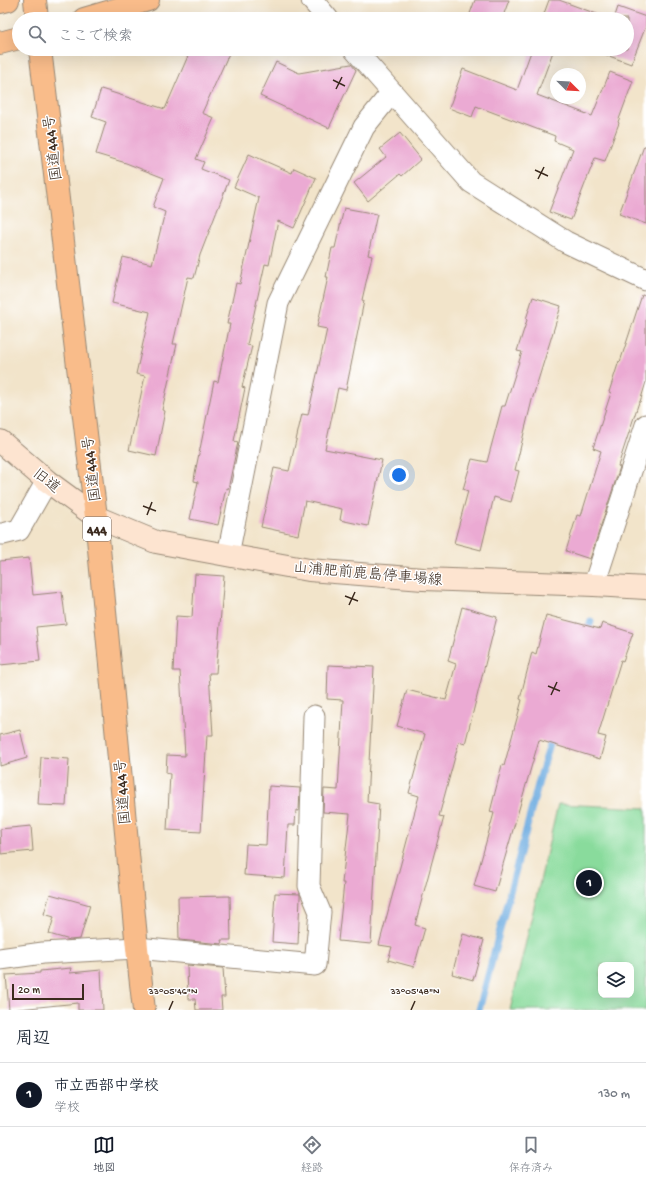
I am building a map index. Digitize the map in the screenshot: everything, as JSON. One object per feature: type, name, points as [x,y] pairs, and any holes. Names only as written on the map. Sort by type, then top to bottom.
[{"type":"highway","points":[[0,2],[8,0]]},
{"type":"highway","points":[[35,0],[36,12]]},
{"type":"highway","points":[[108,12],[148,0]]},
{"type":"highway","points":[[0,43],[12,40]]},
{"type":"highway","name":"国道444号","points":[[41,56],[96,517],[144,1010]]},
{"type":"main road","name":"旧道","points":[[0,441],[47,481],[96,517]]},
{"type":"main road","name":"山浦肥前鹿島停車場線","points":[[96,517],[156,542],[309,570],[423,580],[646,588]]},
{"type":"street","points":[[314,0],[323,12]]},
{"type":"street","points":[[360,56],[471,182],[566,242],[646,280]]},
{"type":"street","points":[[228,555],[278,303],[364,127],[392,92]]},
{"type":"street","points":[[594,585],[646,425]]},
{"type":"street","points":[[0,534],[19,530],[47,481]]},
{"type":"street","points":[[0,959],[43,953],[137,948],[315,965],[320,912],[310,886],[314,716]]},
{"type":"green space","points":[[558,804],[646,808],[646,1010],[510,1010]]},
{"type":"building","points":[[475,0],[509,0],[505,12],[471,12]]},
{"type":"building","points":[[549,0],[559,0],[591,12],[545,12]]},
{"type":"building","points":[[618,7],[632,12],[616,12]]},
{"type":"building","points":[[634,13],[646,17],[646,26],[631,64],[609,56],[634,56]]},
{"type":"building","points":[[188,56],[228,56],[202,113],[214,118],[196,159],[204,162],[201,169],[229,180],[200,255],[194,278],[188,277],[173,344],[177,344],[162,410],[165,411],[156,456],[129,450],[145,376],[136,374],[150,312],[112,303],[123,257],[152,264],[165,212],[153,207],[164,178],[126,163],[96,154],[106,122],[92,117],[101,89],[165,109]]},
{"type":"building","points":[[529,56],[551,56],[537,95],[550,100],[550,104],[561,104],[592,116],[610,72],[633,81],[605,161],[595,158],[571,220],[549,212],[573,149],[554,141],[555,136],[476,106],[472,117],[449,108],[463,69],[517,90]]},
{"type":"building","points":[[276,62],[299,73],[351,64],[356,70],[329,128],[260,96]]},
{"type":"building","points":[[400,133],[421,159],[402,176],[400,174],[368,201],[354,183],[386,157],[380,149]]},
{"type":"building","points":[[644,146],[646,146],[646,224],[619,214]]},
{"type":"building","points":[[249,154],[292,173],[294,168],[316,178],[294,228],[278,221],[269,265],[265,264],[247,345],[252,346],[242,387],[245,388],[234,441],[238,442],[228,489],[226,488],[218,525],[190,519],[198,482],[194,481],[195,473],[214,381],[218,382],[230,324],[227,324],[236,283],[240,284],[259,198],[234,187]]},
{"type":"building","points":[[344,208],[377,214],[368,255],[372,256],[362,300],[364,301],[346,390],[338,388],[325,449],[382,460],[368,526],[340,520],[342,509],[305,501],[298,535],[261,527],[274,468],[289,471],[302,414],[308,415],[327,329],[317,327],[328,277],[326,277],[332,248],[335,248]]},
{"type":"building","points":[[642,295],[646,296],[646,382],[618,466],[620,467],[590,559],[566,551],[577,515],[581,516],[601,451],[593,448],[611,393],[609,392]]},
{"type":"building","points":[[533,297],[561,306],[532,400],[515,470],[519,471],[511,502],[494,497],[481,550],[454,543],[468,491],[463,489],[472,459],[487,462],[502,406],[505,406],[522,352],[517,351]]},
{"type":"building","points":[[29,558],[33,595],[62,592],[66,624],[36,627],[40,661],[0,665],[0,561]]},
{"type":"building","points":[[195,574],[224,576],[216,673],[209,673],[213,735],[207,735],[201,832],[167,830],[170,774],[166,773],[167,755],[185,756],[180,671],[173,671],[176,616],[192,617]]},
{"type":"building","points":[[462,607],[497,617],[465,744],[459,742],[439,816],[444,817],[415,925],[425,928],[414,967],[388,960],[392,947],[379,945],[419,796],[409,793],[425,734],[397,726],[407,690],[446,700],[456,664],[448,661]]},
{"type":"building","points":[[546,615],[600,629],[602,623],[633,633],[623,661],[621,660],[598,735],[606,737],[600,759],[539,740],[495,892],[474,886],[494,813],[490,812],[502,765],[504,766],[522,700],[520,699],[532,652],[536,654]]},
{"type":"building","points":[[328,665],[374,667],[367,802],[379,804],[371,944],[338,941],[344,883],[342,883],[350,814],[323,812],[324,789],[338,790],[343,700],[327,699]]},
{"type":"building","points":[[20,730],[27,758],[0,766],[0,735]]},
{"type":"building","points":[[41,757],[69,759],[66,806],[38,805]]},
{"type":"building","points":[[269,786],[300,788],[299,811],[296,810],[295,825],[288,825],[285,878],[244,875],[246,844],[266,845]]},
{"type":"building","points":[[31,826],[33,851],[1,854],[0,829]]},
{"type":"building","points":[[275,893],[300,894],[298,944],[272,942]]},
{"type":"building","points":[[50,894],[90,905],[80,939],[70,940],[49,934],[54,917],[44,914]]},
{"type":"building","points":[[230,896],[231,940],[221,940],[222,944],[179,940],[178,897]]},
{"type":"building","points":[[463,934],[484,940],[473,980],[452,974]]},
{"type":"building","points":[[187,965],[223,968],[225,997],[221,997],[222,1010],[196,1010],[195,999],[188,999]]},
{"type":"building","points":[[71,968],[70,973],[101,970],[103,1010],[78,1010],[78,1003],[9,1010],[6,975],[40,973],[40,971]]},
{"type":"waterway","points":[[587,634],[591,621]]},
{"type":"waterway","points":[[479,1010],[540,777],[553,735]]},
{"type":"place","name":"市立西部中学校","points":[[589,883]]}]
